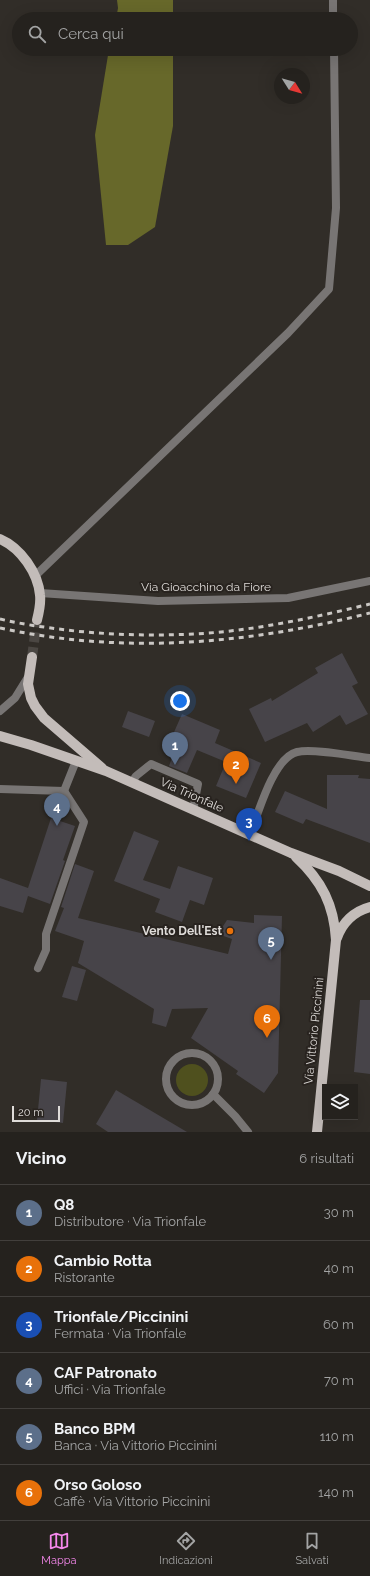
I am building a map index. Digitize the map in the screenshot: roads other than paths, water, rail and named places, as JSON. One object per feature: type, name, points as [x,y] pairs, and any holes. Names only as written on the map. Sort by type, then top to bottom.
[{"type":"main road","points":[[0,539],[24,558],[35,576],[40,593],[37,620]]},
{"type":"main road","points":[[32,657],[29,677],[29,691],[32,702],[37,710],[44,718],[106,771]]},
{"type":"main road","name":"Via Trionfale","points":[[0,736],[106,771],[291,853],[339,871],[370,886]]},
{"type":"main road","name":"Via Vittorio Piccinini","points":[[291,853],[314,876],[326,897],[333,916],[336,940],[319,1129]]},
{"type":"main road","name":"Via Vittorio Piccinini","points":[[336,940],[349,918],[359,911],[370,907]]},
{"type":"street","points":[[333,0],[333,12]]},
{"type":"street","points":[[35,576],[288,333],[329,289],[336,208],[334,56]]},
{"type":"street","name":"Via Gioacchino da Fiore","points":[[40,593],[158,600],[288,598],[370,581]]},
{"type":"street","points":[[0,711],[15,698],[29,677]]},
{"type":"street","points":[[250,835],[272,779],[284,760],[290,754],[309,751],[370,758]]},
{"type":"street","points":[[64,792],[76,760]]},
{"type":"street","points":[[132,782],[136,776],[151,764],[198,784],[193,810]]},
{"type":"street","points":[[0,788],[64,792]]},
{"type":"street","points":[[38,968],[46,950],[46,934],[84,822],[64,792]]},
{"type":"street","points":[[188,1053],[196,1053],[208,1058],[216,1068],[218,1077],[217,1086],[213,1094],[207,1100],[196,1104],[183,1103],[170,1093],[166,1077],[168,1069],[179,1056],[188,1053]]},
{"type":"street","points":[[213,1094],[235,1116],[248,1132]]},
{"type":"tunnel","points":[[32,657],[37,620]]},
{"type":"railway","points":[[0,619],[75,631],[134,635],[179,635],[260,627],[370,604]]},
{"type":"railway","points":[[0,628],[47,636],[93,641],[140,643],[186,642],[278,632],[324,624],[370,613]]},
{"type":"place","name":"Q8","points":[[175,765]]},
{"type":"place","name":"Cambio Rotta","points":[[236,784]]},
{"type":"place","name":"CAF Patronato","points":[[57,826]]},
{"type":"place","name":"Trionfale/Piccinini","points":[[249,841]]},
{"type":"place","name":"Vento Dell'Est","points":[[230,931]]},
{"type":"place","name":"Banco BPM","points":[[271,960]]},
{"type":"place","name":"Orso Goloso","points":[[267,1038]]}]
